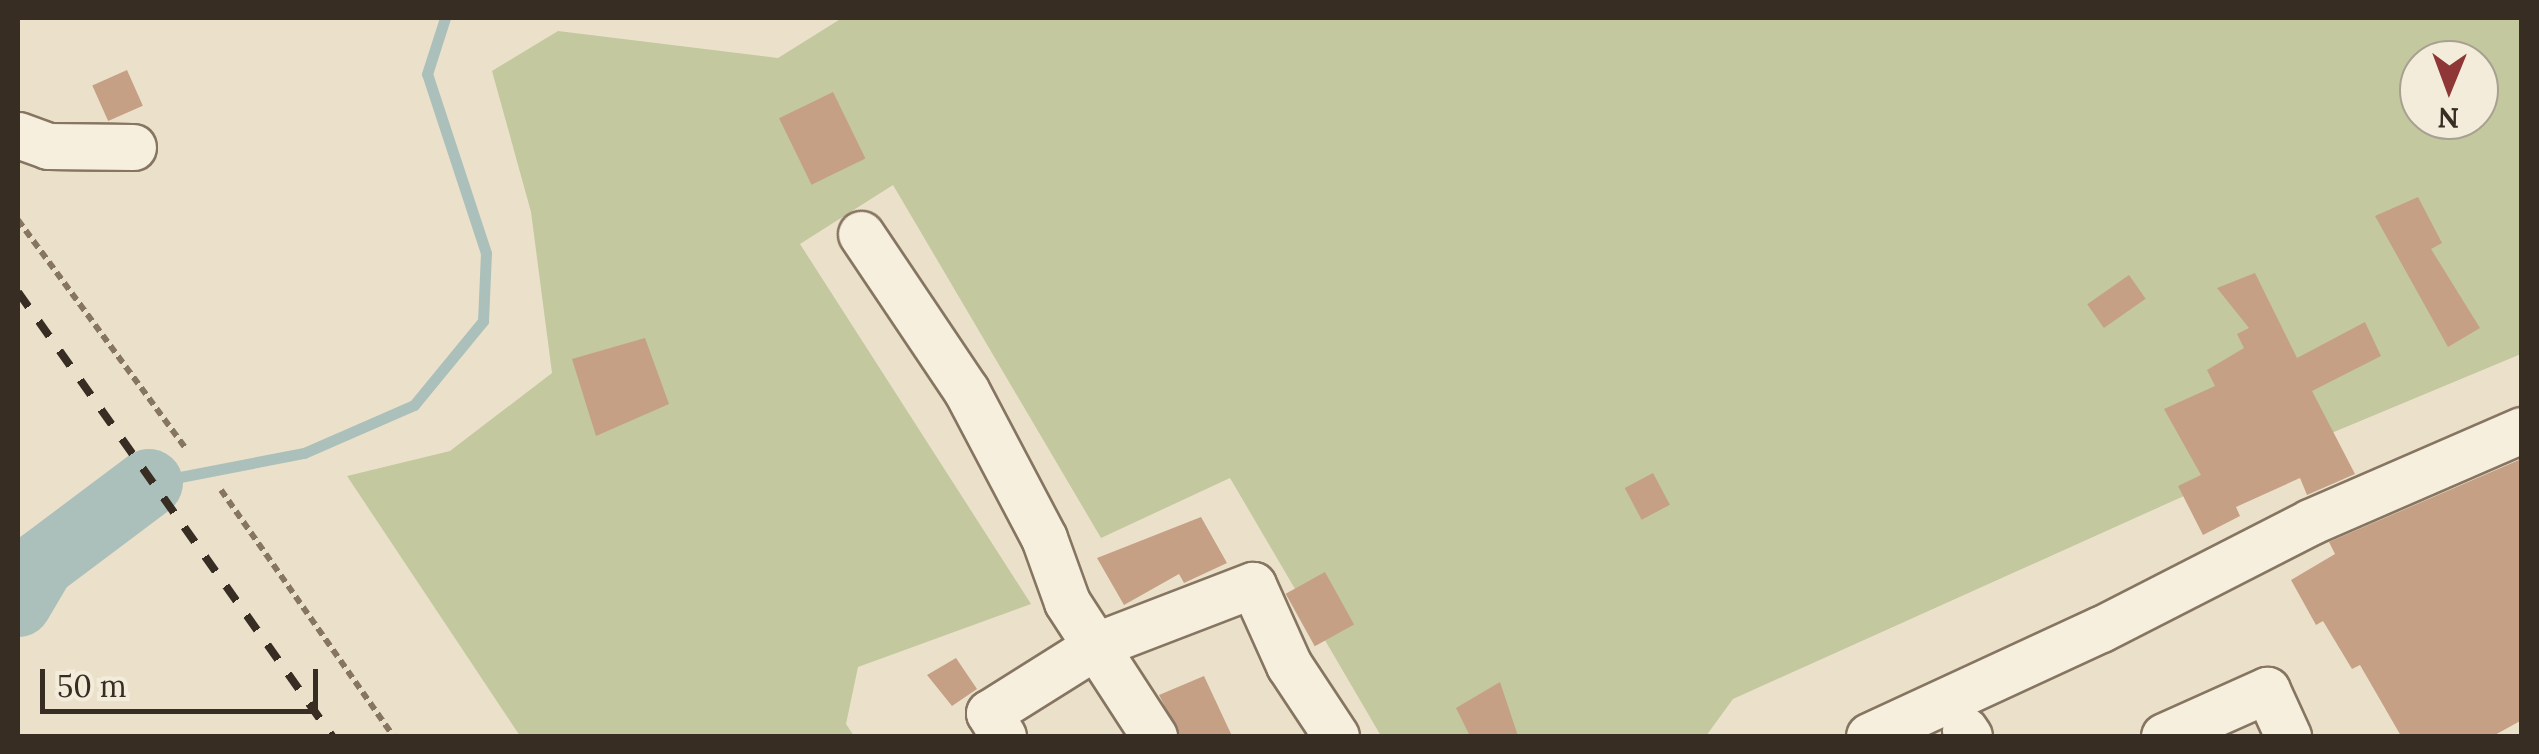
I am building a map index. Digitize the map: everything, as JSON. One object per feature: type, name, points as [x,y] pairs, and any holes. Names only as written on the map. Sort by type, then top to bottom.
[{"type":"street","points":[[18,134],[48,146],[132,147]]},
{"type":"street","points":[[861,234],[966,390],[1044,538],[1067,602],[1099,644],[1154,736]]},
{"type":"street","points":[[1868,736],[2101,629],[2310,522],[2522,430]]},
{"type":"street","points":[[1002,736],[989,714],[1099,644],[1252,585],[1289,665],[1336,736]]},
{"type":"street","points":[[2164,736],[2267,690],[2288,736]]},
{"type":"path","points":[[18,220],[186,450]]},
{"type":"path","points":[[221,490],[393,736]]},
{"type":"green space","points":[[842,18],[2521,18],[2521,354],[2224,478],[1733,699],[1706,736],[1381,736],[1230,478],[1101,538],[893,185],[800,244],[1031,604],[858,667],[846,724],[854,736],[520,736],[347,476],[450,451],[552,373],[531,212],[492,71],[558,31],[778,58]]},
{"type":"building","points":[[127,70],[143,106],[108,121],[92,85]]},
{"type":"building","points":[[833,92],[865,159],[812,185],[779,118]]},
{"type":"building","points":[[2418,197],[2442,243],[2431,249],[2480,328],[2448,347],[2375,216]]},
{"type":"building","points":[[2255,273],[2297,358],[2365,322],[2381,356],[2312,391],[2355,474],[2307,495],[2300,478],[2236,507],[2240,516],[2203,535],[2178,486],[2201,475],[2164,409],[2215,386],[2207,370],[2244,348],[2237,334],[2249,328],[2217,288]]},
{"type":"building","points":[[2129,275],[2146,299],[2104,328],[2087,304]]},
{"type":"building","points":[[645,338],[669,404],[596,436],[572,359]]},
{"type":"building","points":[[2519,460],[2522,720],[2493,736],[2401,736],[2360,665],[2352,669],[2323,621],[2316,625],[2291,580],[2335,554],[2329,542]]},
{"type":"building","points":[[1653,473],[1670,505],[1642,520],[1625,488]]},
{"type":"building","points":[[1201,517],[1227,563],[1184,583],[1179,574],[1124,605],[1097,558]]},
{"type":"building","points":[[1325,572],[1354,624],[1315,646],[1286,594]]},
{"type":"building","points":[[956,658],[977,689],[952,706],[927,675]]},
{"type":"building","points":[[1204,676],[1232,736],[1180,736],[1159,695]]},
{"type":"building","points":[[1500,682],[1518,736],[1470,736],[1456,708]]},
{"type":"waterway","points":[[149,483],[304,453],[414,405],[483,321],[486,253],[427,74],[445,18]]},
{"type":"waterway","points":[[18,603],[41,564],[149,483]]},
{"type":"railway","points":[[18,292],[332,736]]}]
